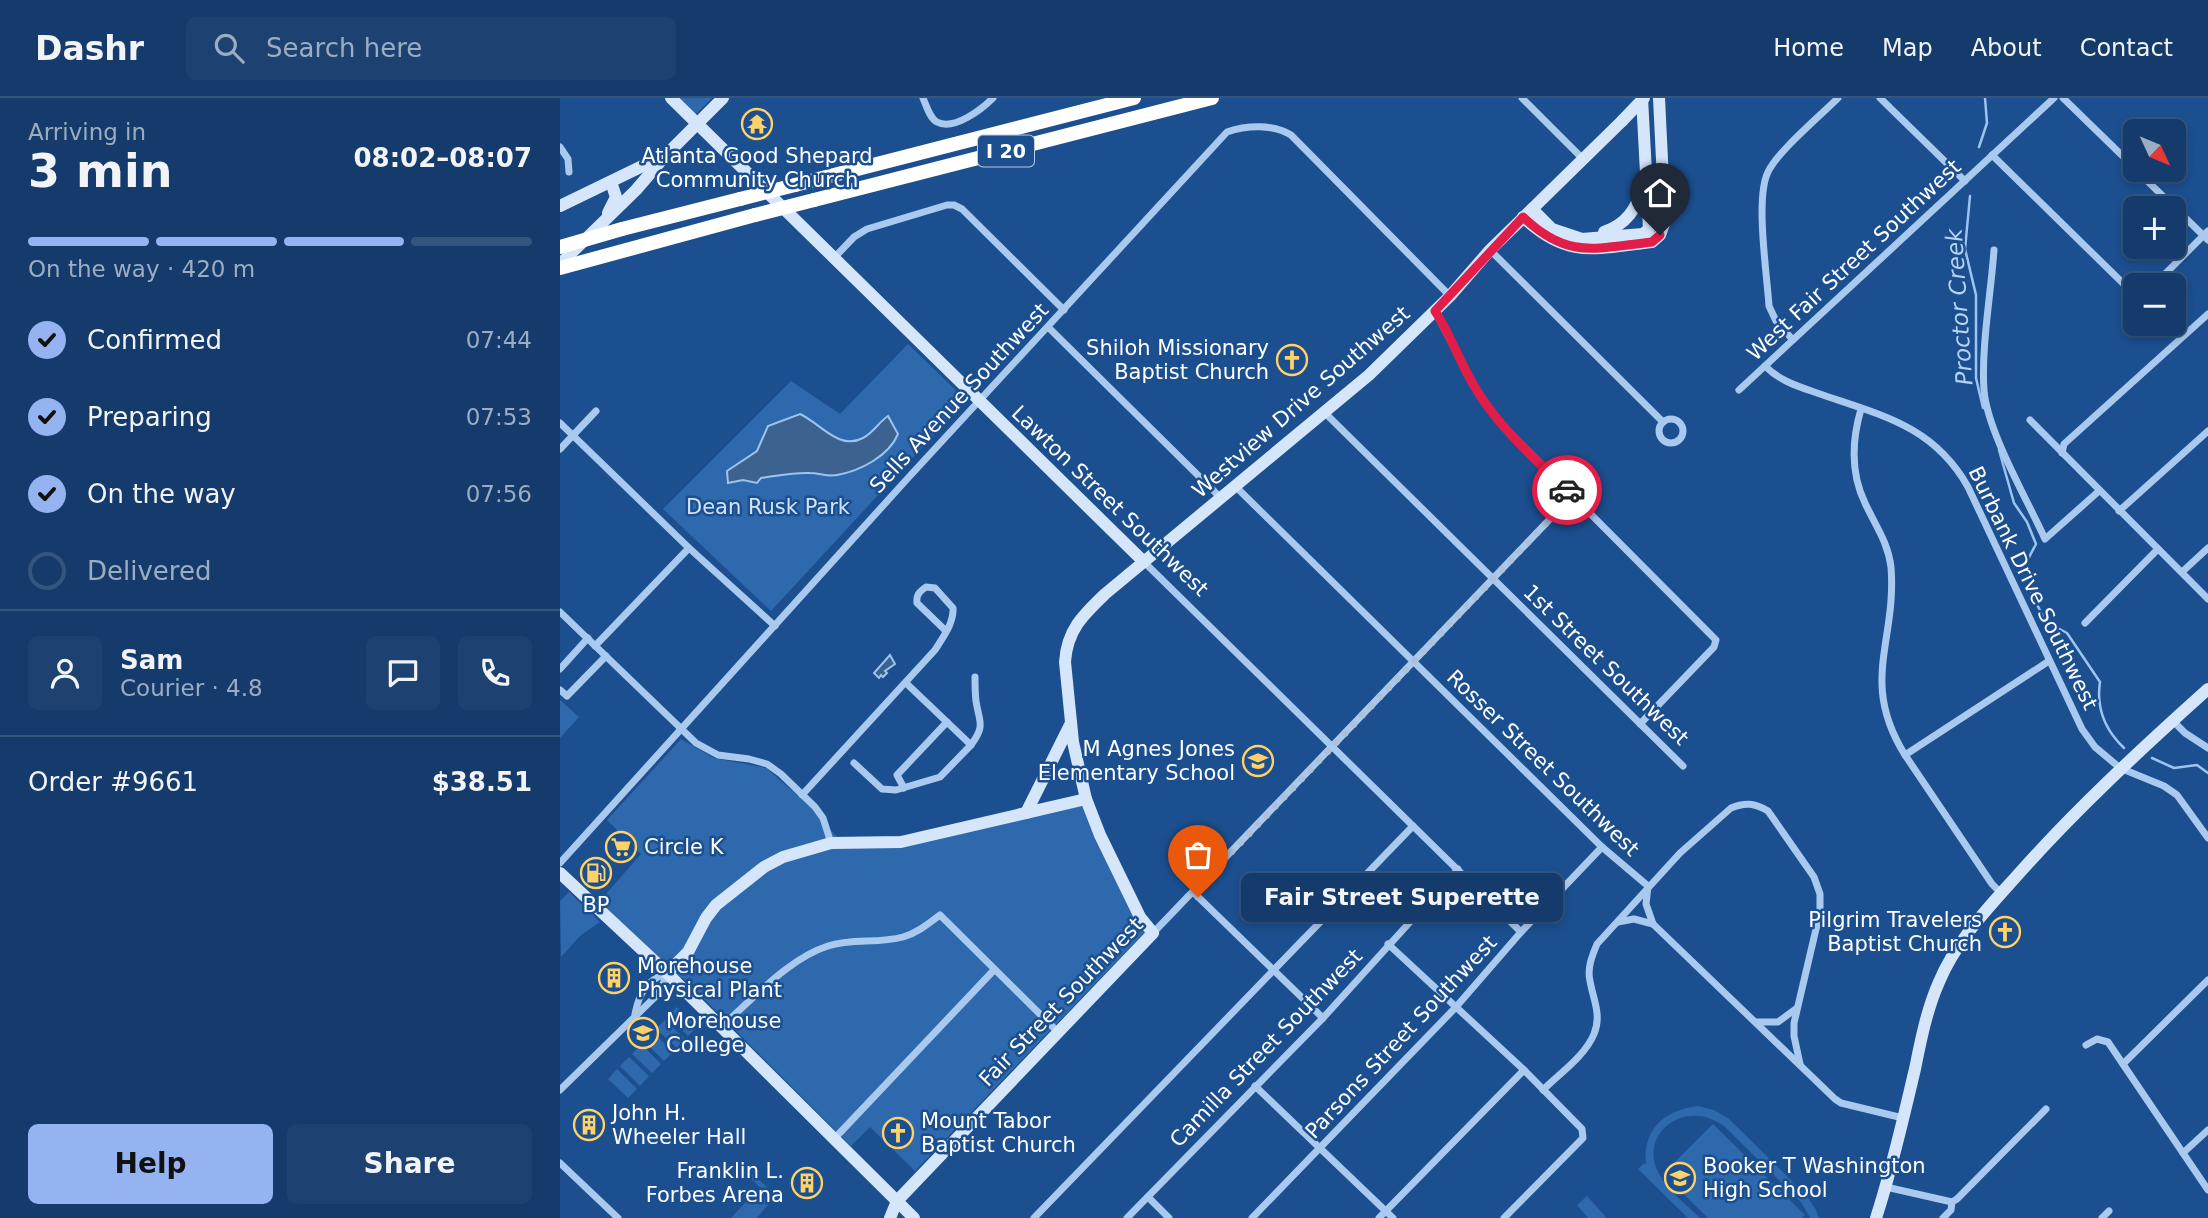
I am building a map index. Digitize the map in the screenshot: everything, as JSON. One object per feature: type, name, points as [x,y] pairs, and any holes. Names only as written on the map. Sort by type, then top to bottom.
[{"type":"highway","name":"I 20","points":[[560,247],[1134,98]]},
{"type":"highway","points":[[1205,100],[1222,98]]},
{"type":"highway","name":"I 20","points":[[560,266],[1205,100]]},
{"type":"street","name":"Lawton Street Southwest","points":[[671,98],[1521,932]]},
{"type":"street","points":[[560,266],[723,98]]},
{"type":"street","points":[[923,98],[932,118],[944,124],[969,118],[993,98]]},
{"type":"street","points":[[1522,98],[1583,158]]},
{"type":"street","points":[[1643,98],[1646,177],[1655,232]]},
{"type":"street","name":"Westview Drive Southwest","points":[[1153,933],[1140,917],[1100,835],[1078,771],[1065,662],[1069,637],[1083,614],[1369,375],[1643,98]]},
{"type":"street","points":[[1527,213],[1550,239],[1565,246],[1583,249],[1652,242],[1655,232],[1665,221],[1659,98]]},
{"type":"street","points":[[1793,340],[1776,321],[1769,306],[1762,202],[1765,180],[1775,161],[1838,98]]},
{"type":"street","points":[[1880,98],[1965,181]]},
{"type":"street","name":"West Fair Street Southwest","points":[[1739,390],[2053,98]]},
{"type":"street","points":[[2063,98],[2123,156]]},
{"type":"street","name":"Sells Avenue Southwest","points":[[560,863],[1221,136],[1235,129],[1252,128],[1280,129],[1291,135],[1450,296]]},
{"type":"street","points":[[560,147],[568,159],[569,172]]},
{"type":"street","points":[[560,206],[666,155]]},
{"type":"street","points":[[1992,155],[2123,283]]},
{"type":"street","points":[[1591,238],[1617,228],[1630,215],[1638,204],[1646,177]]},
{"type":"street","points":[[605,220],[616,197],[611,182]]},
{"type":"street","points":[[2150,182],[2206,235],[2166,273]]},
{"type":"street","points":[[834,258],[854,237],[867,229],[936,207],[954,205],[962,209],[1063,310]]},
{"type":"street","points":[[1527,213],[1552,229],[1582,239],[1655,232]]},
{"type":"street","points":[[1490,250],[1663,422]]},
{"type":"street","points":[[1994,250],[1984,390],[1998,437],[2045,539],[2099,491]]},
{"type":"street","points":[[1435,311],[1489,409],[1716,640],[1714,647],[1640,724]]},
{"type":"street","points":[[2062,454],[2064,444],[2208,314]]},
{"type":"street","points":[[1048,327],[1221,498]]},
{"type":"street","name":"Burbank Drive Southwest","points":[[1765,366],[1783,381],[1900,423],[1922,434],[1943,452],[1960,473],[2082,729],[2095,747],[2120,768],[2177,794],[2208,838]]},
{"type":"street","points":[[1861,409],[1854,441],[1855,474],[1864,501],[1885,540],[1891,567],[1891,596],[1881,668],[1882,696],[1890,727],[1905,755],[1992,884],[2001,893]]},
{"type":"street","points":[[560,449],[596,411]]},
{"type":"street","name":"1st Street Southwest","points":[[1325,412],[1683,766]]},
{"type":"street","points":[[2031,420],[2208,599]]},
{"type":"street","points":[[560,423],[689,548],[775,626]]},
{"type":"street","points":[[2119,511],[2208,431]]},
{"type":"street","name":"Rosser Street Southwest","points":[[1235,486],[1602,847],[1648,886]]},
{"type":"street","name":"Fair Street Southwest","points":[[897,1201],[1573,495]]},
{"type":"street","points":[[595,646],[689,548]]},
{"type":"street","points":[[2182,572],[2208,548]]},
{"type":"street","points":[[2085,623],[2158,550]]},
{"type":"street","points":[[802,796],[931,656],[946,631],[953,618],[953,608],[935,588],[926,587],[916,597],[917,603],[946,631]]},
{"type":"street","points":[[560,612],[706,750],[718,755],[748,758],[767,764],[781,774],[823,818],[831,843]]},
{"type":"street","points":[[560,669],[588,638]]},
{"type":"street","points":[[560,690],[567,696],[606,656]]},
{"type":"street","points":[[1905,755],[2049,661]]},
{"type":"street","points":[[854,763],[882,789],[896,790],[940,777],[979,734],[982,723],[976,702],[975,677]]},
{"type":"street","points":[[906,683],[971,745]]},
{"type":"street","points":[[1876,1218],[1886,1187],[1927,1014],[1939,981],[1961,942],[2057,830],[2120,768],[2208,690]]},
{"type":"street","points":[[2173,721],[2185,733],[2208,748]]},
{"type":"street","points":[[904,788],[897,775],[947,722]]},
{"type":"street","points":[[1026,813],[1072,723]]},
{"type":"street","points":[[635,1014],[645,987],[653,979],[667,973],[688,952],[716,905],[764,867],[803,850],[831,843],[901,842],[1086,799]]},
{"type":"street","points":[[1544,1090],[1584,1050],[1594,1035],[1598,1013],[1589,979],[1590,962],[1597,944],[1680,853],[1731,808],[1750,803],[1768,811],[1814,877],[1820,894],[1820,912],[1797,1008],[1794,1036],[1800,1065]]},
{"type":"street","points":[[1034,1218],[1413,826]]},
{"type":"street","name":"Parsons Street Southwest","points":[[1252,1218],[1456,1007],[1521,932],[1602,847]]},
{"type":"street","name":"Camilla Street Southwest","points":[[1127,1218],[1323,1018],[1458,869]]},
{"type":"street","points":[[560,873],[667,973],[910,1217]]},
{"type":"street","points":[[1648,886],[1646,904],[1653,924],[1841,1103],[1903,1118]]},
{"type":"street","points":[[1193,892],[1323,1018]]},
{"type":"street","points":[[721,1028],[790,967],[811,953],[843,942],[904,937],[940,915],[1058,1032]]},
{"type":"street","points":[[1614,924],[1634,919],[1653,924]]},
{"type":"street","points":[[1388,944],[1524,1070],[1582,1129],[1583,1138],[1504,1218]]},
{"type":"street","points":[[834,1139],[994,970]]},
{"type":"street","points":[[560,1090],[655,997],[667,973]]},
{"type":"street","points":[[2123,1064],[2208,980]]},
{"type":"street","points":[[1755,1022],[1778,1022],[1797,1008]]},
{"type":"street","points":[[2086,1045],[2097,1040],[2108,1042],[2208,1190]]},
{"type":"street","points":[[1379,1218],[1524,1070]]},
{"type":"street","points":[[1255,1086],[1393,1218]]},
{"type":"street","points":[[1886,1187],[1952,1202],[2046,1109]]},
{"type":"street","points":[[2183,1153],[2208,1130]]},
{"type":"street","points":[[560,1163],[618,1218]]},
{"type":"street","points":[[1148,1197],[1169,1218]]},
{"type":"street","points":[[890,1218],[897,1201]]},
{"type":"street","points":[[1943,1218],[1951,1210],[1952,1202]]},
{"type":"street","points":[[2102,1218],[2109,1211]]},
{"type":"green space","points":[[679,98],[712,98],[695,115]]},
{"type":"green space","name":"Dean Rusk Park","points":[[908,344],[966,400],[771,611],[663,509],[791,381],[840,414]]},
{"type":"green space","points":[[560,700],[579,717],[560,738]]},
{"type":"green space","points":[[681,739],[714,758],[766,768],[804,801],[840,840],[919,834],[1082,797],[1144,933],[915,1171],[870,1127],[851,1146],[684,979],[657,966],[598,903],[641,854],[607,820]]},
{"type":"green space","points":[[569,892],[600,922],[580,936],[561,957],[560,901]]},
{"type":"green space","points":[[677,1007],[697,1027],[688,1036],[668,1016]]},
{"type":"green space","points":[[665,1020],[685,1039],[677,1048],[656,1029]]},
{"type":"green space","points":[[653,1032],[673,1052],[664,1061],[644,1041]]},
{"type":"green space","points":[[641,1044],[661,1064],[652,1073],[632,1054]]},
{"type":"green space","points":[[629,1057],[649,1076],[640,1086],[620,1066]]},
{"type":"green space","points":[[617,1069],[637,1089],[628,1098],[608,1079]]},
{"type":"green space","points":[[1698,1106],[1714,1110],[1729,1119],[1807,1196],[1819,1218],[1810,1218],[1801,1202],[1724,1126],[1709,1118],[1694,1116],[1680,1118],[1669,1124],[1654,1146],[1654,1159],[1659,1174],[1672,1192],[1700,1218],[1688,1218],[1638,1169],[1644,1163],[1646,1165],[1648,1141],[1658,1124],[1675,1112]]},
{"type":"green space","points":[[1713,1124],[1805,1215],[1802,1218],[1708,1218],[1663,1174]]},
{"type":"green space","points":[[750,1172],[776,1195],[757,1218],[731,1218],[753,1194],[762,1202],[768,1195],[747,1175]]},
{"type":"green space","points":[[1587,1196],[1605,1218],[1588,1218],[1577,1205]]},
{"type":"shaded area","points":[[800,414],[846,441],[863,438],[888,416],[898,434],[881,456],[846,473],[830,476],[798,473],[761,478],[757,483],[743,480],[728,483],[727,471],[757,451],[768,426]]},
{"type":"shaded area","points":[[890,655],[895,664],[879,678],[874,673]]},
{"type":"waterway","name":"Proctor Creek","points":[[1979,147],[1987,123],[1985,98]]},
{"type":"waterway","name":"Proctor Creek","points":[[1970,196],[1965,249],[1976,295],[1976,378],[1983,408]]},
{"type":"waterway","name":"Proctor Creek","points":[[1999,450],[2014,503],[2027,522],[2036,544],[2027,561],[2031,593],[2043,616],[2052,625],[2067,633],[2100,682],[2099,701],[2103,718],[2124,748]]},
{"type":"waterway","name":"Proctor Creek","points":[[2152,758],[2174,768],[2197,765],[2208,773]]},
{"type":"way so far","points":[[1198,897],[1193,892],[1573,495],[1567,490]]},
{"type":"place","name":"Atlanta Good Shepard Community Church","points":[[757,124]]},
{"type":"place","name":"Shiloh Missionary Baptist Church","points":[[1292,360]]},
{"type":"place","name":"M Agnes Jones Elementary School","points":[[1258,761]]},
{"type":"place","name":"Circle K","points":[[621,847]]},
{"type":"place","name":"BP","points":[[596,873]]},
{"type":"place","name":"Fair Street Superette","points":[[1198,897]]},
{"type":"place","name":"Pilgrim Travelers Baptist Church","points":[[2005,932]]},
{"type":"place","name":"Morehouse Physical Plant","points":[[614,978]]},
{"type":"place","name":"Morehouse College","points":[[643,1033]]},
{"type":"place","name":"John H. Wheeler Hall","points":[[589,1125]]},
{"type":"place","name":"Mount Tabor Baptist Church","points":[[898,1133]]},
{"type":"place","name":"Booker T Washington High School","points":[[1680,1178]]},
{"type":"place","name":"Franklin L. Forbes Arena","points":[[807,1183]]},
{"type":"route","points":[[1567,490],[1489,409],[1435,311],[1523,217],[1550,239],[1565,246],[1583,249],[1652,242],[1660,235]]}]
